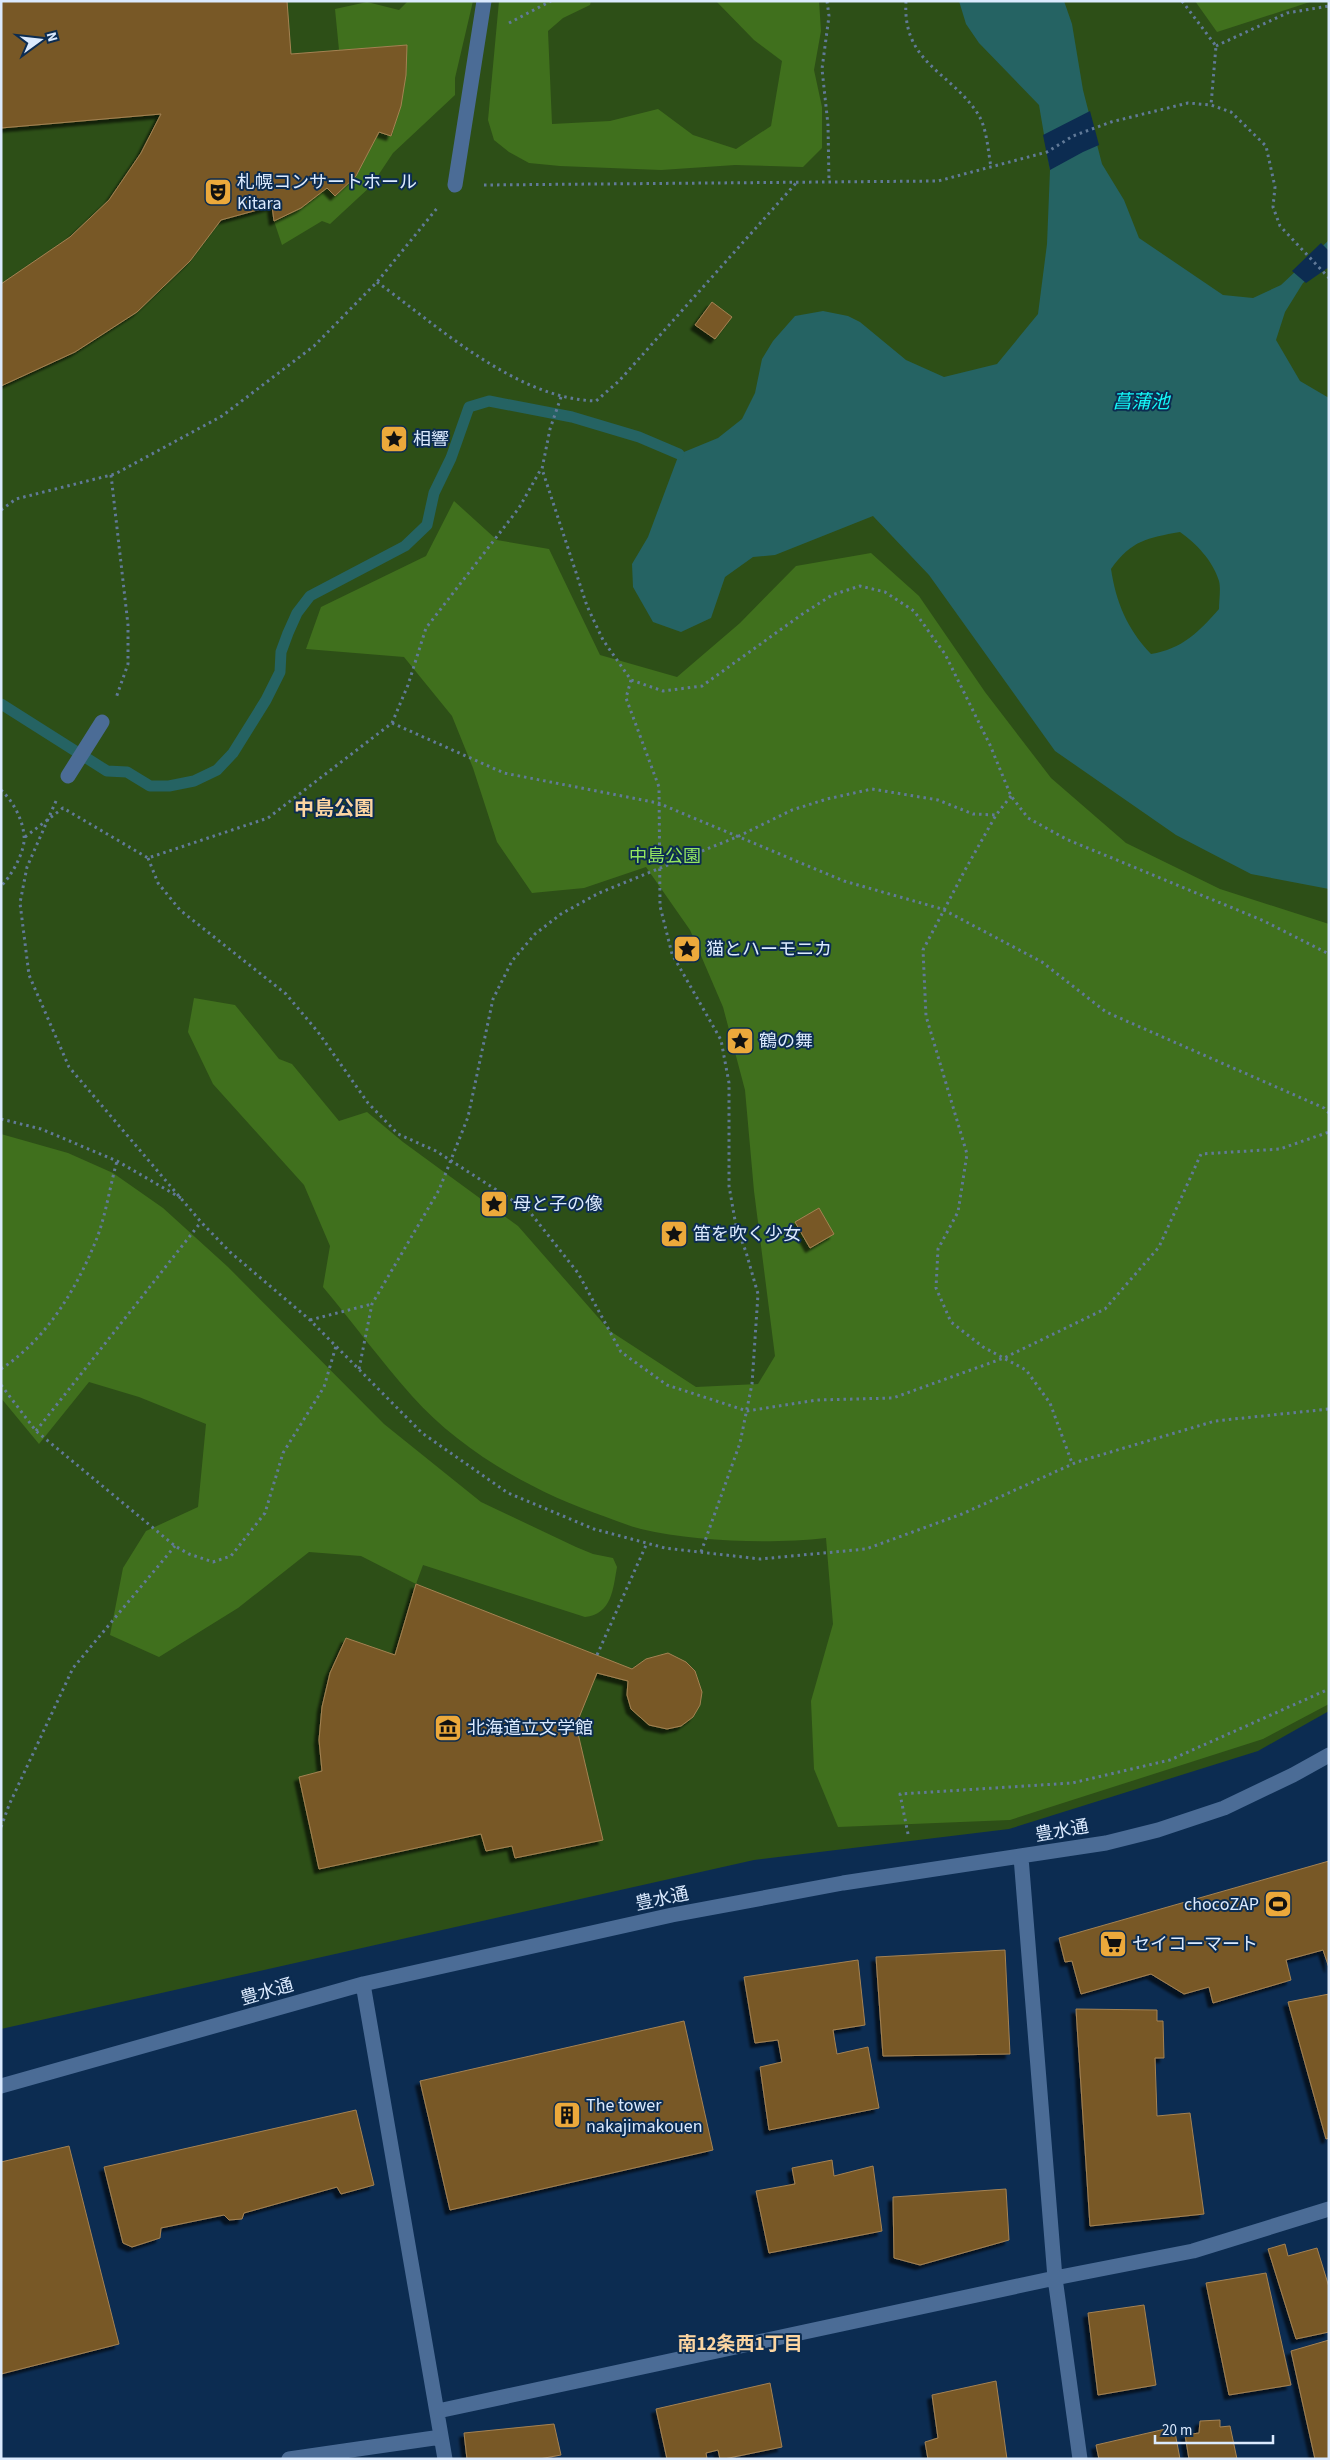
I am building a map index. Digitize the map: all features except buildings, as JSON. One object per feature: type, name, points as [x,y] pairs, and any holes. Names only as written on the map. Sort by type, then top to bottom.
[{"type":"street","points":[[455,185],[484,1]]},
{"type":"street","points":[[68,776],[102,722]]},
{"type":"street","name":"豊水通","points":[[1,2086],[363,1984],[682,1913],[843,1883],[1106,1843],[1167,1827],[1224,1808],[1293,1776],[1329,1756]]},
{"type":"street","points":[[1021,1857],[1055,2278],[1080,2459]]},
{"type":"street","points":[[363,1984],[445,2459]]},
{"type":"street","points":[[438,2411],[1055,2278],[1193,2251],[1329,2209]]},
{"type":"street","points":[[290,2459],[441,2436]]},
{"type":"path","points":[[479,39],[551,1]]},
{"type":"path","points":[[828,1],[830,16],[822,69],[828,125],[829,182]]},
{"type":"path","points":[[906,1],[905,18],[911,41],[924,59],[968,101],[980,116],[990,167]]},
{"type":"path","points":[[1182,1],[1216,46],[1211,106]]},
{"type":"path","points":[[1216,46],[1287,13],[1329,6]]},
{"type":"path","points":[[1,510],[16,499],[111,475],[222,416],[314,346],[377,282],[455,185],[938,181],[1047,152],[1073,136],[1111,122],[1188,103],[1211,106],[1231,112],[1266,146],[1275,187],[1273,207],[1280,226],[1327,277]]},
{"type":"path","points":[[377,282],[472,351],[508,373],[561,397],[596,401],[608,391],[797,182]]},
{"type":"path","points":[[148,858],[268,818],[392,723],[408,685],[426,628],[519,508],[542,468],[556,405],[561,397]]},
{"type":"path","points":[[542,468],[587,606],[603,640],[631,680],[663,691],[702,686],[832,595],[860,586],[885,592],[914,611],[945,654],[990,745],[1011,796],[1028,818],[1066,839],[1264,921],[1329,954]]},
{"type":"path","points":[[102,722],[118,696],[128,664],[128,625],[111,475]]},
{"type":"path","points":[[631,680],[626,698],[660,787],[658,803],[660,906],[672,954],[697,994],[721,1040],[729,1083],[729,1186],[736,1226],[746,1252],[758,1294],[752,1384],[740,1443],[701,1552]]},
{"type":"path","points":[[392,723],[504,773],[658,803],[844,881],[942,909],[1042,962],[1106,1012],[1324,1108],[1329,1113]]},
{"type":"path","points":[[68,776],[27,867],[20,903],[29,975],[69,1067],[200,1222],[230,1252],[310,1320],[422,1433],[508,1493],[594,1529],[665,1548],[760,1558],[866,1549],[962,1514],[1072,1463],[1215,1421],[1329,1410]]},
{"type":"path","points":[[359,1370],[372,1304],[439,1190],[449,1160],[468,1117],[493,999],[512,961],[535,934],[561,914],[599,893],[739,836],[792,810],[872,789],[938,800],[973,814],[996,815]]},
{"type":"path","points":[[1,790],[9,798],[19,817],[25,837],[18,862],[1,886]]},
{"type":"path","points":[[1011,796],[996,815],[942,909],[923,950],[926,1016],[967,1154],[958,1212],[938,1249],[936,1288],[951,1322],[983,1347],[1026,1370],[1050,1403],[1072,1463]]},
{"type":"path","points":[[25,837],[63,808],[148,858],[158,883],[180,910],[286,994],[318,1032],[368,1103],[398,1134],[436,1151],[529,1211],[578,1273],[621,1352],[667,1385],[747,1411],[817,1400],[893,1398],[1004,1358],[1105,1310],[1159,1247],[1201,1154],[1280,1149],[1329,1132]]},
{"type":"path","points":[[1,1119],[41,1130],[117,1160],[183,1200]]},
{"type":"path","points":[[1,1369],[22,1356],[66,1302],[97,1238],[117,1160]]},
{"type":"path","points":[[36,1431],[200,1222]]},
{"type":"path","points":[[310,1320],[372,1304]]},
{"type":"path","points":[[1,1385],[36,1431],[175,1546],[189,1554],[213,1562],[231,1556],[265,1513],[283,1453],[324,1387],[336,1346]]},
{"type":"path","points":[[597,1655],[646,1543]]},
{"type":"path","points":[[1,1827],[9,1805],[73,1668],[175,1546]]},
{"type":"path","points":[[908,1834],[900,1794],[1072,1783],[1170,1760],[1329,1689]]},
{"type":"green space","name":"中島公園","points":[[1,1],[1329,1],[1329,1711],[1258,1751],[1009,1829],[754,1860],[1,2029]]},
{"type":"green space","points":[[408,1],[473,1],[455,78],[455,95],[393,153],[371,186],[330,224],[322,221],[282,245],[274,221],[301,208],[327,188],[336,196],[356,176],[379,132],[392,136],[406,75],[407,45],[339,50],[335,9],[367,2],[399,10]]},
{"type":"green space","points":[[499,1],[591,1],[590,5],[563,18],[548,31],[552,124],[610,121],[658,109],[693,135],[736,149],[771,126],[782,61],[754,40],[716,1],[819,1],[821,31],[814,70],[822,107],[822,148],[803,167],[735,165],[661,170],[529,163],[509,152],[494,140],[488,120]]},
{"type":"green space","points":[[1195,1],[1313,1],[1217,32]]},
{"type":"green space","points":[[454,501],[497,540],[549,549],[600,655],[677,677],[740,623],[796,566],[871,553],[919,596],[985,692],[1051,778],[1126,843],[1220,889],[1329,924],[1329,1704],[1263,1739],[1010,1820],[838,1827],[814,1769],[811,1701],[833,1624],[826,1538],[782,1541],[734,1541],[685,1537],[641,1529],[553,1496],[477,1453],[432,1416],[401,1383],[323,1287],[330,1246],[304,1185],[213,1084],[188,1032],[194,998],[235,1005],[279,1059],[292,1064],[339,1121],[367,1112],[403,1142],[518,1226],[610,1331],[696,1387],[758,1384],[775,1356],[754,1191],[745,1090],[723,1007],[690,930],[646,867],[584,888],[532,893],[497,842],[473,768],[452,716],[404,657],[306,649],[321,607],[426,556]]},
{"type":"green space","points":[[1,1134],[68,1153],[113,1173],[163,1208],[228,1267],[384,1424],[481,1502],[576,1547],[593,1554],[613,1558],[617,1567],[612,1592],[606,1606],[594,1615],[585,1617],[423,1565],[416,1584],[361,1556],[309,1552],[238,1608],[159,1657],[110,1635],[123,1568],[146,1531],[198,1507],[206,1424],[139,1397],[89,1382],[39,1444],[1,1398]]},
{"type":"water","name":"菖蒲池","points":[[959,1],[1064,1],[1072,24],[1083,90],[1102,164],[1124,200],[1139,238],[1223,295],[1253,298],[1281,285],[1329,240],[1329,263],[1303,283],[1285,312],[1276,340],[1300,381],[1329,398],[1329,889],[1251,874],[1176,835],[1055,751],[929,575],[873,516],[775,555],[753,557],[725,577],[711,618],[681,632],[653,622],[633,587],[632,564],[648,537],[679,454],[718,438],[742,419],[755,393],[762,359],[773,341],[795,316],[823,311],[848,316],[860,322],[906,360],[944,377],[997,364],[1038,314],[1047,244],[1050,170],[1039,105],[979,43],[966,24]],"holes":[[[1180,532],[1198,547],[1213,566],[1220,587],[1219,609],[1197,632],[1181,644],[1162,652],[1151,654],[1129,625],[1116,593],[1111,569],[1126,552],[1141,542],[1158,536]]]},
{"type":"pier","points":[[1090,111],[1099,145],[1050,170],[1043,135]]},
{"type":"pier","points":[[1321,243],[1329,251],[1329,267],[1306,283],[1292,271]]},
{"type":"waterway","points":[[1,704],[107,771],[127,772],[150,786],[169,786],[194,781],[217,770],[233,753],[266,700],[280,672],[281,652],[288,633],[297,613],[310,596],[405,546],[427,525],[434,493],[451,458],[469,407],[489,401],[572,417],[639,437],[679,454]]},
{"type":"place","name":"札幌コンサートホール Kitara","points":[[218,192]]},
{"type":"place","name":"相響","points":[[394,439]]},
{"type":"place","name":"猫とハーモニカ","points":[[687,949]]},
{"type":"place","name":"鶴の舞","points":[[740,1041]]},
{"type":"place","name":"母と子の像","points":[[494,1204]]},
{"type":"place","name":"笛を吹く少女","points":[[674,1234]]},
{"type":"place","name":"北海道立文学館","points":[[448,1728]]},
{"type":"place","name":"chocoZAP","points":[[1278,1904]]},
{"type":"place","name":"セイコーマート","points":[[1113,1944]]},
{"type":"place","name":"The tower nakajimakouen","points":[[567,2115]]},
{"type":"district","name":"中島公園","points":[[334,809]]},
{"type":"district","name":"南12条西1丁目","points":[[740,2344]]}]
